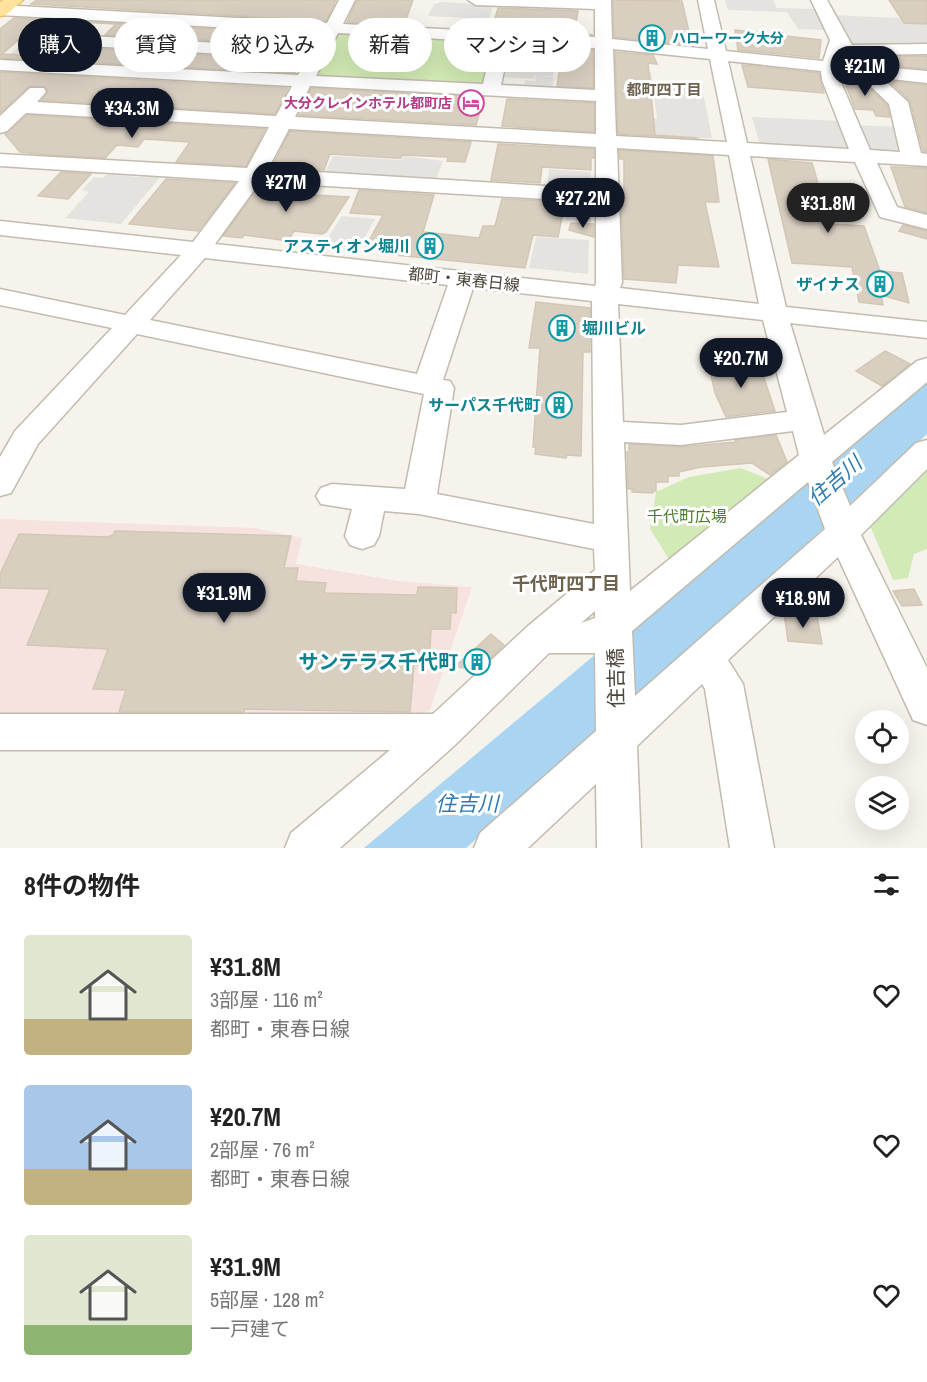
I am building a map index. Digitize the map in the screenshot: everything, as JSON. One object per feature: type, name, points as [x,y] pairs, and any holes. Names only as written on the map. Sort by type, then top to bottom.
[{"type":"street","points":[[102,28],[131,0]]},
{"type":"street","points":[[336,21],[348,0]]},
{"type":"street","points":[[476,0],[604,2]]},
{"type":"street","points":[[706,0],[774,313],[816,460],[841,528],[914,655],[927,708]]},
{"type":"street","points":[[22,107],[919,159],[894,97],[864,70],[844,45],[819,0]]},
{"type":"street","name":"住吉橋","points":[[604,2],[609,283],[605,294],[619,848]]},
{"type":"street","points":[[4,8],[210,21]]},
{"type":"street","points":[[336,28],[444,35]]},
{"type":"street","points":[[102,42],[210,48]]},
{"type":"street","points":[[591,42],[927,77]]},
{"type":"street","points":[[844,45],[927,49]]},
{"type":"street","points":[[844,45],[830,67],[831,80],[888,212],[927,222]]},
{"type":"street","points":[[0,65],[18,66]]},
{"type":"street","points":[[102,69],[605,96]]},
{"type":"street","points":[[0,127],[57,72]]},
{"type":"street","points":[[0,485],[26,438],[199,250],[254,175],[308,72]]},
{"type":"street","points":[[491,90],[495,72]]},
{"type":"street","points":[[903,121],[927,123]]},
{"type":"street","points":[[0,160],[607,196]]},
{"type":"street","name":"都町・東春日線","points":[[0,228],[927,330]]},
{"type":"street","points":[[427,385],[463,279]]},
{"type":"street","points":[[0,297],[440,388],[419,502]]},
{"type":"street","points":[[541,637],[591,639],[614,628],[927,367]]},
{"type":"street","points":[[609,431],[681,435],[805,420]]},
{"type":"street","points":[[496,848],[617,730],[705,658],[841,528],[927,451]]},
{"type":"street","points":[[307,848],[441,732],[541,637],[613,557],[419,502],[332,496]]},
{"type":"street","points":[[362,536],[371,499]]},
{"type":"street","points":[[705,658],[724,684],[752,848]]},
{"type":"street","points":[[0,732],[441,732]]},
{"type":"shaded area","points":[[725,0],[773,0],[777,8],[816,9],[827,30],[798,29],[787,12],[728,10]]},
{"type":"shaded area","points":[[442,2],[493,5],[489,18],[428,16],[434,4]]},
{"type":"shaded area","points":[[830,15],[900,18],[904,23],[927,24],[927,48],[853,48]]},
{"type":"shaded area","points":[[18,48],[17,64],[0,63]]},
{"type":"shaded area","points":[[611,70],[651,72],[653,82],[690,84],[691,88],[702,88],[712,138],[701,138],[701,142],[690,142],[689,137],[648,134],[648,139],[644,139],[642,118],[657,119],[653,87],[612,84]]},
{"type":"shaded area","points":[[500,72],[553,72],[553,76],[542,76],[554,77],[552,91],[523,90],[525,80],[535,81],[536,75],[533,79],[499,77]]},
{"type":"shaded area","points":[[752,117],[840,121],[851,149],[760,145]]},
{"type":"shaded area","points":[[854,125],[900,127],[907,152],[869,151]]},
{"type":"shaded area","points":[[333,156],[401,160],[404,156],[443,161],[435,182],[324,175]]},
{"type":"shaded area","points":[[549,169],[591,172],[590,188],[586,190],[547,187]]},
{"type":"shaded area","points":[[107,174],[137,177],[162,175],[121,224],[65,218],[89,192],[82,190],[94,177],[103,178]]},
{"type":"shaded area","points":[[567,201],[592,204],[591,222],[566,220]]},
{"type":"shaded area","points":[[342,216],[375,219],[358,249],[323,245]]},
{"type":"shaded area","points":[[536,237],[589,240],[588,274],[529,268]]},
{"type":"shaded area","points":[[0,519],[255,528],[302,538],[296,564],[398,581],[472,587],[430,710],[416,717],[0,718]]},
{"type":"green space","points":[[338,32],[348,33],[348,72],[432,72],[432,38],[444,39],[444,72],[489,72],[486,86],[315,77],[318,72],[336,72]]},
{"type":"green space","name":"千代町広場","points":[[741,468],[778,483],[676,570],[650,529],[656,492],[689,477]]},
{"type":"green space","points":[[927,469],[927,549],[914,554],[908,578],[893,580],[866,516],[916,470]]},
{"type":"water","name":"住吉川","points":[[927,377],[927,434],[695,645],[466,848],[364,848]]},
{"type":"building","points":[[37,0],[336,0],[327,18],[274,18],[31,4]]},
{"type":"building","points":[[357,0],[413,0],[407,18],[349,18]]},
{"type":"building","points":[[613,0],[682,1],[692,45],[614,37]]},
{"type":"building","points":[[889,0],[927,0],[927,24],[904,23]]},
{"type":"building","points":[[498,8],[578,11],[577,18],[495,18]]},
{"type":"building","points":[[14,18],[18,18],[18,40],[2,54],[18,55],[18,59],[0,58],[0,29]]},
{"type":"building","points":[[114,26],[114,35],[105,35]]},
{"type":"building","points":[[198,28],[210,29],[210,40],[198,40]]},
{"type":"building","points":[[735,30],[821,40],[819,58],[738,50]]},
{"type":"building","points":[[102,49],[114,49],[114,64],[102,63]]},
{"type":"building","points":[[591,50],[593,50],[593,88],[557,86],[559,72],[591,72]]},
{"type":"building","points":[[615,52],[653,55],[657,64],[648,63],[655,135],[698,138],[618,134]]},
{"type":"building","points":[[198,55],[210,55],[210,69],[198,68]]},
{"type":"building","points":[[927,56],[927,69],[871,64],[866,57]]},
{"type":"building","points":[[742,65],[819,73],[824,93],[748,87]]},
{"type":"building","points":[[0,72],[288,88],[275,114],[42,100],[48,92],[46,87],[30,86],[0,113]]},
{"type":"building","points":[[842,75],[858,77],[887,105],[890,117],[876,116],[873,110],[855,109]]},
{"type":"building","points":[[889,81],[927,85],[927,152],[923,151],[910,101]]},
{"type":"building","points":[[311,88],[484,97],[476,125],[298,115]]},
{"type":"building","points":[[507,99],[594,103],[594,132],[502,126]]},
{"type":"building","points":[[27,115],[265,129],[246,166],[176,162],[190,142],[144,139],[138,147],[117,145],[105,158],[49,155],[20,152],[5,134]]},
{"type":"building","points":[[290,131],[471,142],[465,162],[447,161],[448,157],[402,155],[401,158],[395,158],[330,154],[324,170],[272,167]]},
{"type":"building","points":[[498,144],[594,149],[594,158],[591,158],[591,170],[542,167],[540,183],[491,180]]},
{"type":"building","points":[[619,150],[713,156],[719,202],[705,202],[719,267],[678,265],[676,283],[624,279],[621,201],[624,201],[624,159],[620,159]]},
{"type":"building","points":[[768,159],[812,163],[830,224],[864,226],[880,271],[902,273],[909,303],[881,295],[883,305],[859,302],[852,267],[792,263]]},
{"type":"building","points":[[891,167],[927,168],[927,213],[905,207]]},
{"type":"building","points":[[61,172],[91,174],[68,199],[38,196]]},
{"type":"building","points":[[166,179],[235,183],[198,231],[129,224]]},
{"type":"building","points":[[261,184],[317,188],[314,195],[349,197],[326,232],[322,234],[294,231],[288,241],[244,235],[242,238],[223,236]]},
{"type":"building","points":[[359,190],[434,195],[423,232],[479,238],[483,226],[495,226],[502,199],[565,202],[558,237],[533,235],[525,268],[394,255],[396,252],[365,248],[383,215],[350,213]]},
{"type":"building","points":[[571,223],[594,224],[594,237],[569,230]]},
{"type":"building","points":[[903,225],[927,231],[927,239],[899,231]]},
{"type":"building","points":[[536,302],[590,308],[590,352],[583,352],[581,456],[567,455],[566,458],[535,454],[536,447],[533,447],[540,348],[529,348]]},
{"type":"building","points":[[885,351],[910,364],[882,386],[856,371]]},
{"type":"building","points":[[713,362],[759,363],[775,411],[726,417],[715,393],[711,375],[716,376]]},
{"type":"building","points":[[776,435],[787,462],[770,475],[752,463],[701,467],[679,472],[679,476],[668,476],[668,482],[656,482],[656,491],[652,491],[653,493],[632,492],[632,489],[628,489],[627,452],[629,452],[629,444],[681,447],[736,442],[735,440]]},
{"type":"building","points":[[115,531],[291,536],[284,568],[298,568],[296,581],[326,583],[324,593],[417,595],[418,587],[457,588],[456,613],[451,612],[450,629],[431,629],[429,666],[414,665],[410,712],[244,709],[244,712],[119,712],[126,690],[93,689],[108,649],[27,645],[50,589],[0,588],[0,574],[19,534],[107,537],[113,535]]},
{"type":"building","points":[[914,589],[922,605],[902,606],[893,591]]},
{"type":"building","points":[[784,613],[817,616],[822,644],[788,641]]},
{"type":"building","name":"サンテラス千代町","points":[[491,634],[504,645],[479,669],[455,667]]},
{"type":"place","name":"ハローワーク大分","points":[[652,38]]},
{"type":"place","name":"大分クレインホテル都町店","points":[[471,103]]},
{"type":"place","name":"アスティオン堀川","points":[[430,246]]},
{"type":"place","name":"ザイナス","points":[[880,284]]},
{"type":"place","name":"堀川ビル","points":[[562,328]]},
{"type":"place","name":"サーパス千代町","points":[[559,405]]},
{"type":"place","name":"サンテラス千代町","points":[[477,662]]},
{"type":"district","name":"都町四丁目","points":[[664,90]]},
{"type":"district","name":"千代町四丁目","points":[[566,584]]}]
